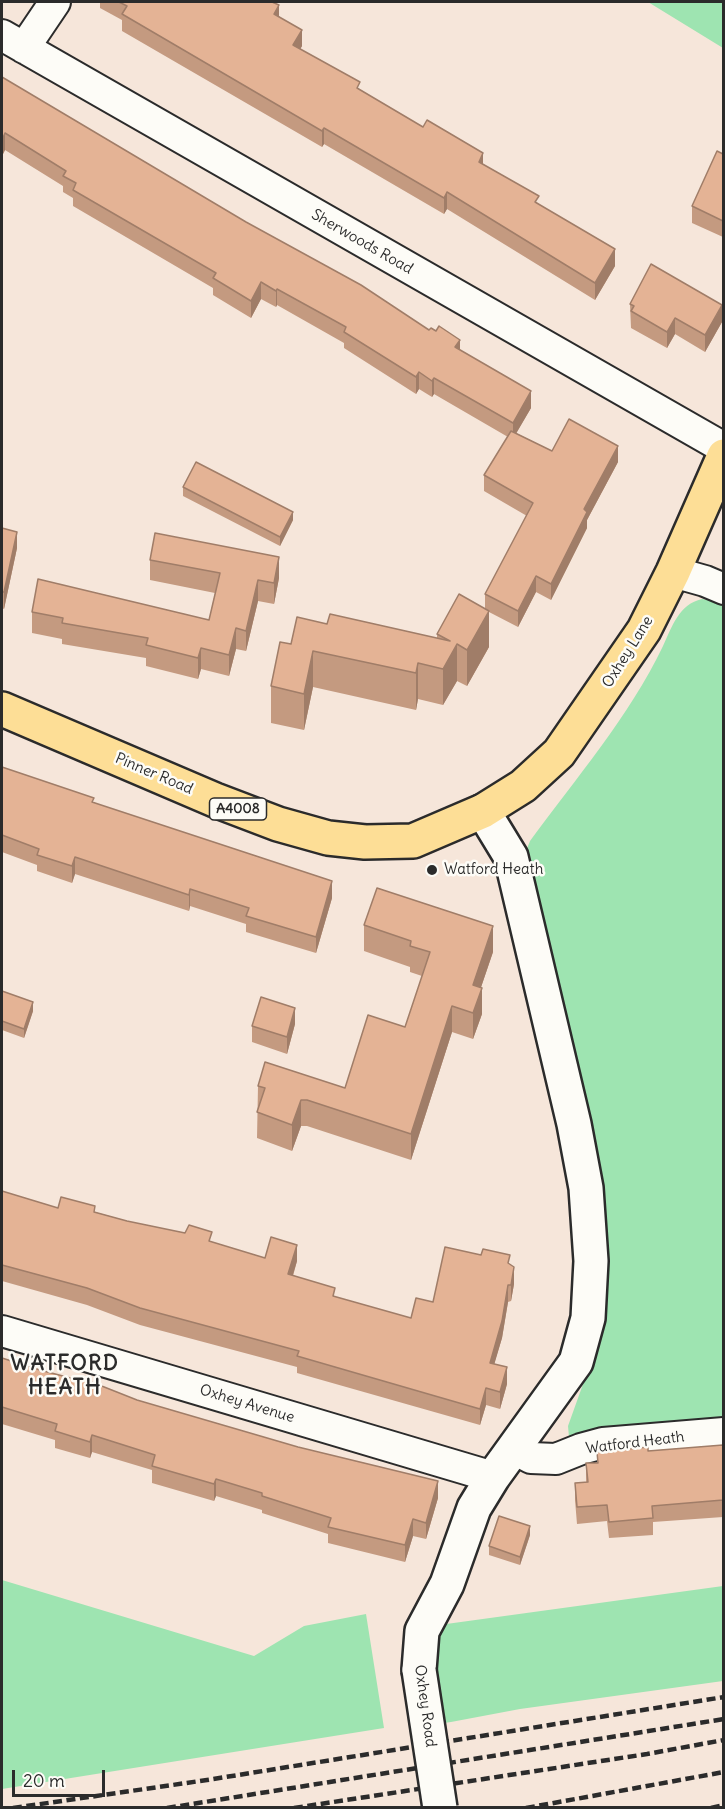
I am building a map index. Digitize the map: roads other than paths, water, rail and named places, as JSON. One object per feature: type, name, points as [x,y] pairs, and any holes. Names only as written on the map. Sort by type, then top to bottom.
[{"type":"main road","name":"Oxhey Lane","points":[[483,810],[523,786],[559,753],[644,630],[673,572],[723,456]]},
{"type":"main road","name":"Pinner Road","points":[[2,709],[215,800],[278,824],[328,838],[386,843],[413,841],[483,810]]},
{"type":"street","points":[[13,41],[55,2]]},
{"type":"street","name":"Sherwoods Road","points":[[13,41],[723,448]]},
{"type":"street","points":[[673,572],[705,581],[723,590]]},
{"type":"street","points":[[483,810],[511,857],[520,893],[574,1124],[586,1188],[591,1262],[588,1318],[576,1362],[493,1477]]},
{"type":"street","name":"Oxhey Avenue","points":[[2,1331],[493,1477]]},
{"type":"street","name":"Watford Heath","points":[[514,1449],[531,1458],[556,1459],[603,1443],[723,1433]]},
{"type":"street","name":"Oxhey Road","points":[[440,1808],[419,1670],[422,1630],[447,1584],[474,1508],[493,1477]]},
{"type":"railway","points":[[13,1808],[207,1780],[724,1697]]},
{"type":"railway","points":[[167,1808],[724,1719]]},
{"type":"railway","points":[[294,1808],[647,1754],[724,1740]]},
{"type":"railway","points":[[526,1808],[724,1772]]},
{"type":"railway","points":[[711,1808],[724,1805]]},
{"type":"place","name":"Watford Heath","points":[[432,870]]},
{"type":"district","name":"WATFORD HEATH","points":[[65,1376]]}]
